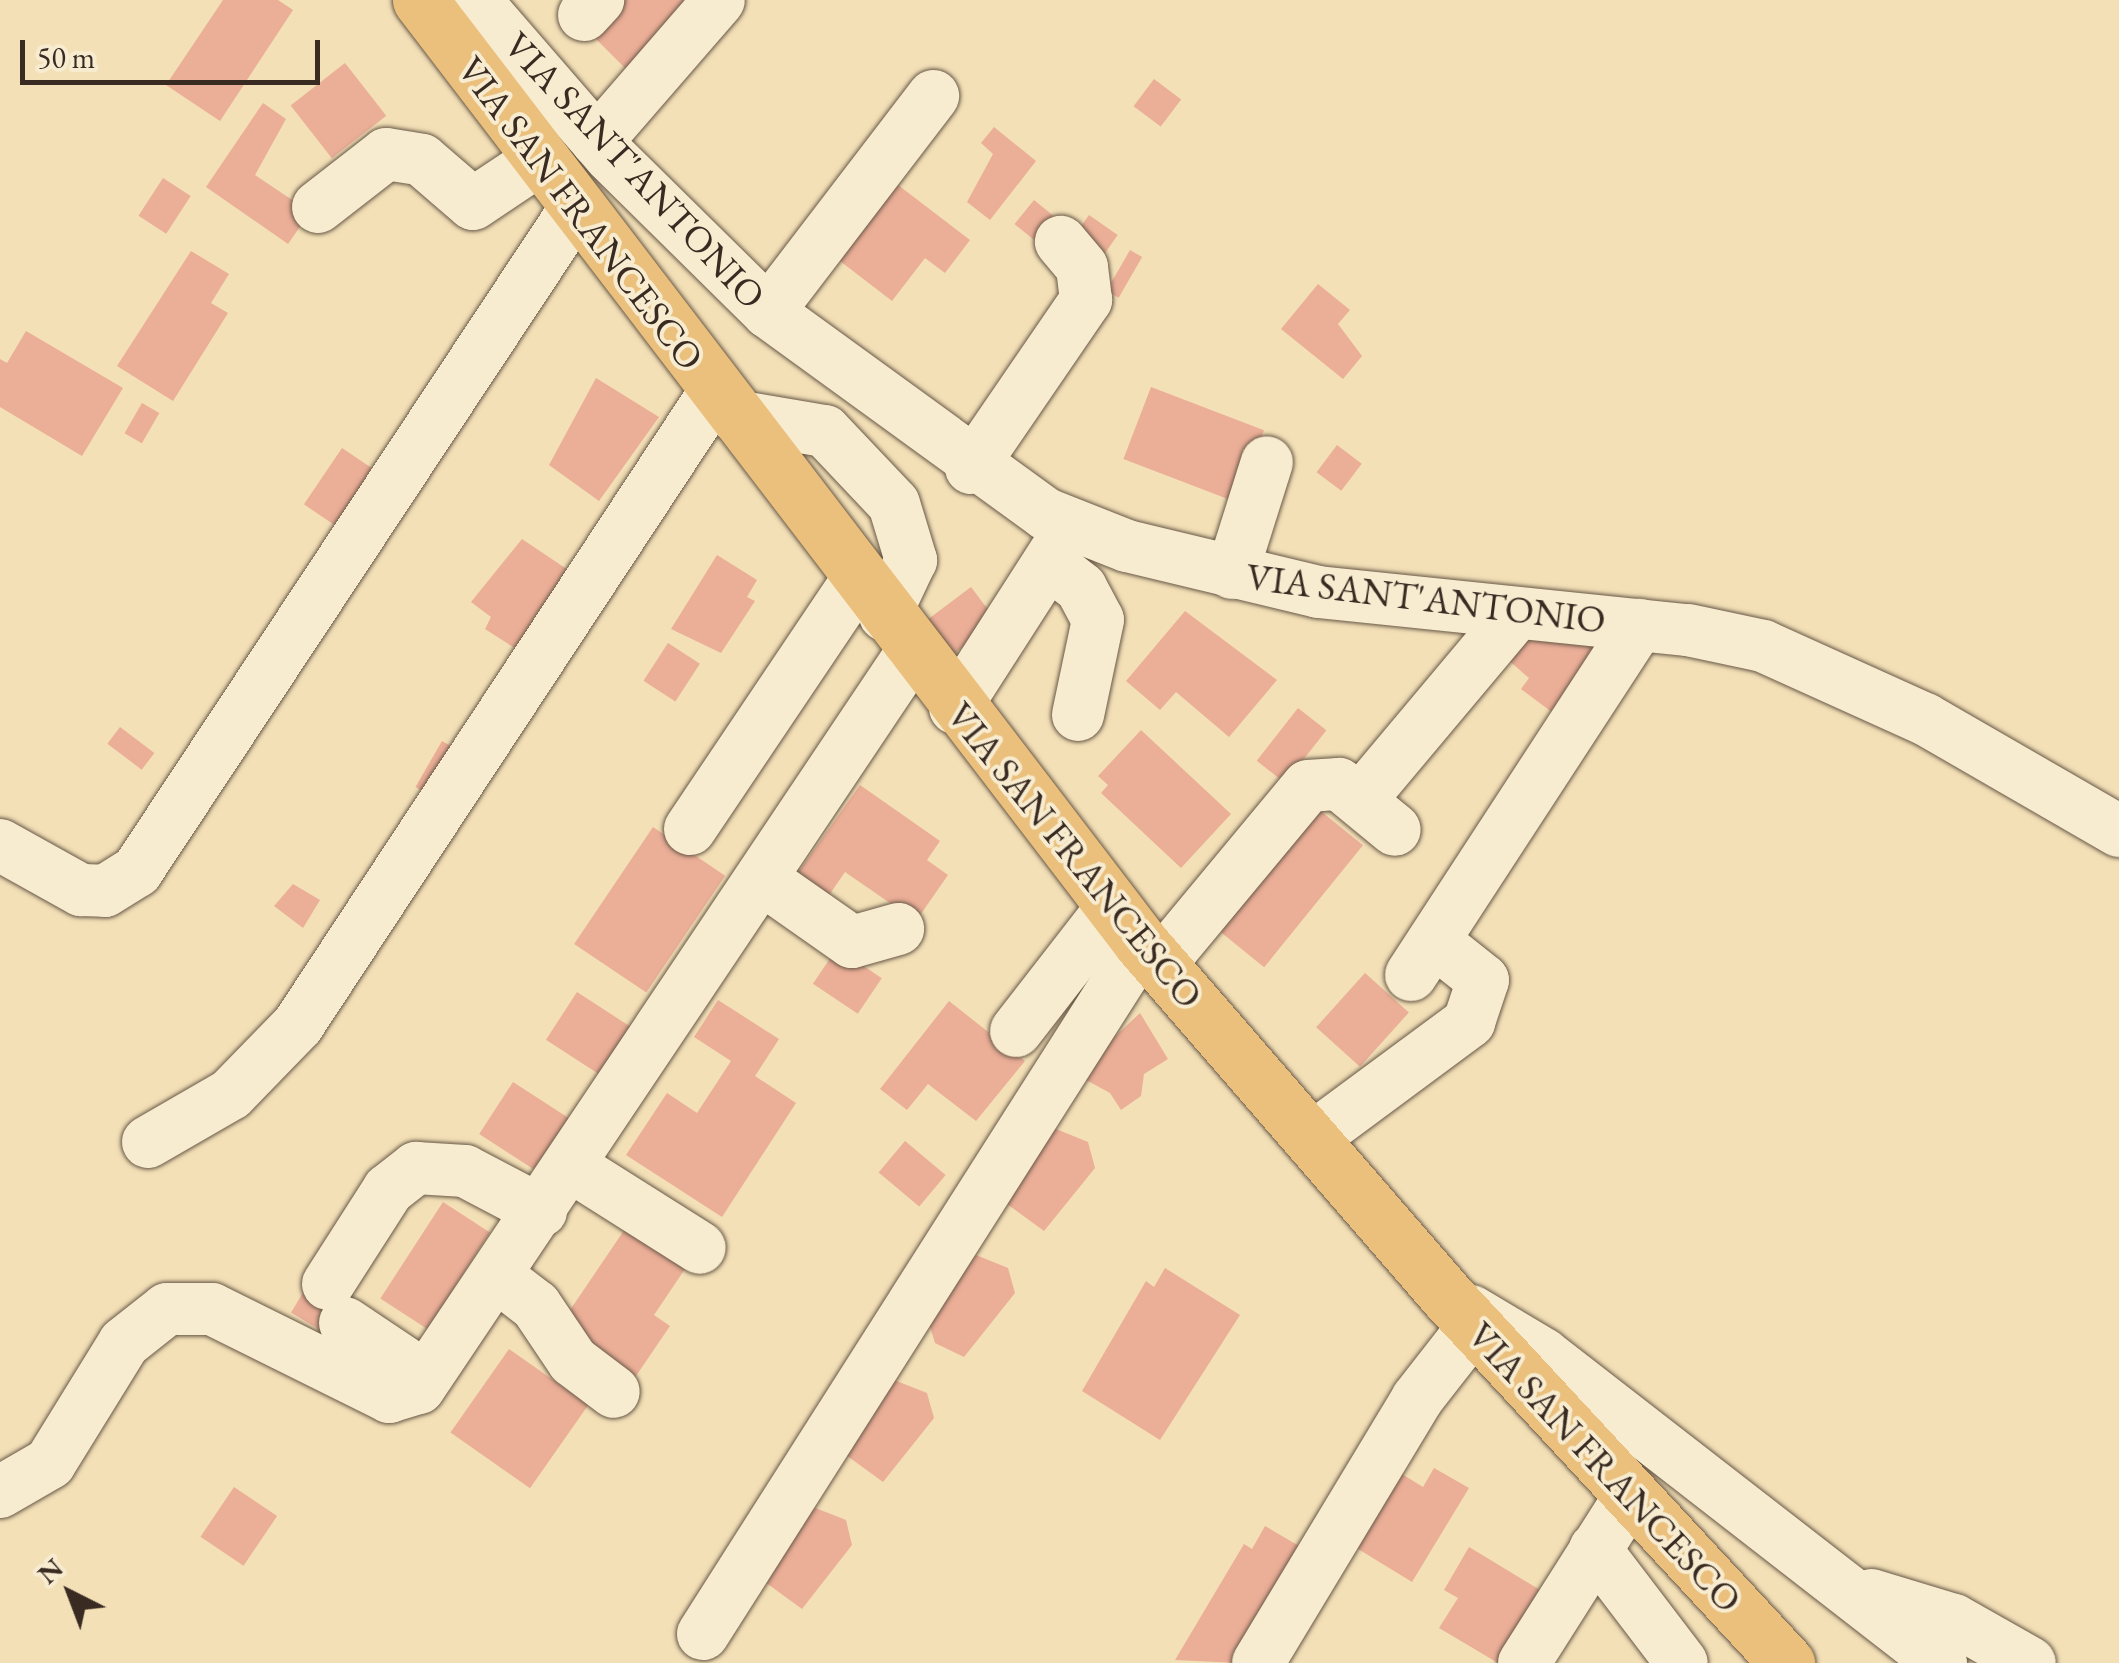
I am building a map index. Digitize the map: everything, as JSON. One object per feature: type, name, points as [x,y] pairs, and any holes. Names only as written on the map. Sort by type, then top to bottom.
[{"type":"main road","name":"VIA SAN FRANCESCO","points":[[420,0],[955,708],[1138,938],[1460,1311],[1787,1663]]},
{"type":"street","name":"VIA SANT'ANTONIO","points":[[475,0],[597,141],[768,312],[971,468],[1060,545],[1515,615],[1736,638],[1822,668],[2119,831]]},
{"type":"street","points":[[597,141],[719,0]]},
{"type":"street","points":[[768,312],[933,96]]},
{"type":"street","points":[[318,207],[386,154],[422,160],[472,204],[539,160]]},
{"type":"street","points":[[0,844],[82,890],[105,891],[137,871],[575,209]]},
{"type":"street","points":[[971,468],[1086,300],[1082,267],[1062,242]]},
{"type":"street","points":[[0,1492],[50,1463],[124,1343],[167,1309],[212,1309],[388,1397],[409,1394],[426,1377],[572,1167],[762,879],[885,615],[912,546],[884,491],[825,431],[726,403],[308,1012],[248,1081],[148,1142]]},
{"type":"street","points":[[1232,573],[1267,462]]},
{"type":"street","points":[[955,708],[1060,545]]},
{"type":"street","points":[[1060,545],[1098,620],[1078,715]]},
{"type":"street","points":[[690,829],[885,615]]},
{"type":"street","points":[[1016,1032],[1138,938],[1300,791],[1330,782],[1378,815],[1515,615]]},
{"type":"street","points":[[1311,1139],[1469,1022],[1483,980],[1422,958],[1639,625]]},
{"type":"street","points":[[762,879],[852,942],[898,929]]},
{"type":"street","points":[[703,1634],[1138,938]]},
{"type":"street","points":[[572,1167],[700,1248]]},
{"type":"street","points":[[426,1377],[337,1304],[388,1190],[416,1168],[465,1170],[541,1211]]},
{"type":"street","points":[[497,1276],[536,1306],[573,1361],[614,1392]]},
{"type":"street","points":[[1258,1663],[1417,1399],[1460,1311],[1543,1354],[1860,1594],[1941,1663]]},
{"type":"street","points":[[1524,1663],[1630,1496]]},
{"type":"street","points":[[1595,1549],[1682,1663]]},
{"type":"street","points":[[1860,1594],[1922,1607],[2030,1663]]},
{"type":"building","points":[[223,0],[278,0],[293,10],[220,121],[166,85]]},
{"type":"building","points":[[619,0],[698,0],[627,70],[588,31]]},
{"type":"building","points":[[345,63],[386,116],[332,158],[291,105]]},
{"type":"building","points":[[1154,79],[1181,99],[1161,127],[1134,106]]},
{"type":"building","points":[[263,103],[286,119],[255,175],[310,212],[288,244],[206,187]]},
{"type":"building","points":[[994,127],[1036,161],[990,220],[967,202],[993,154],[981,143]]},
{"type":"building","points":[[885,175],[970,240],[945,273],[925,258],[892,301],[827,251]]},
{"type":"building","points":[[163,178],[191,196],[166,234],[138,216]]},
{"type":"building","points":[[1034,200],[1059,220],[1039,244],[1014,224]]},
{"type":"building","points":[[1089,215],[1118,235],[1098,263],[1069,243]]},
{"type":"building","points":[[1130,250],[1142,257],[1119,298],[1106,291]]},
{"type":"building","points":[[191,251],[229,274],[211,303],[228,313],[173,401],[117,366]]},
{"type":"building","points":[[1318,284],[1350,310],[1338,324],[1362,356],[1343,379],[1281,329]]},
{"type":"building","points":[[26,331],[123,388],[82,456],[0,407],[0,359],[7,363]]},
{"type":"building","points":[[596,378],[659,417],[599,501],[549,465]]},
{"type":"building","points":[[1151,387],[1264,430],[1236,502],[1123,459]]},
{"type":"building","points":[[142,403],[159,413],[142,443],[124,433]]},
{"type":"building","points":[[1337,445],[1362,464],[1341,491],[1317,472]]},
{"type":"building","points":[[342,448],[388,479],[350,535],[304,504]]},
{"type":"building","points":[[522,539],[583,580],[530,658],[485,629],[491,617],[471,602]]},
{"type":"building","points":[[717,555],[757,580],[747,597],[755,601],[721,653],[671,629]]},
{"type":"building","points":[[971,587],[997,621],[945,660],[919,626]]},
{"type":"building","points":[[1185,611],[1277,680],[1229,737],[1176,692],[1160,710],[1126,681]]},
{"type":"building","points":[[1527,631],[1567,631],[1604,650],[1553,713],[1521,689],[1529,678],[1506,658]]},
{"type":"building","points":[[668,643],[700,664],[675,701],[643,681]]},
{"type":"building","points":[[1298,708],[1326,730],[1285,783],[1257,761]]},
{"type":"building","points":[[120,727],[154,753],[142,770],[107,744]]},
{"type":"building","points":[[1141,730],[1231,814],[1181,868],[1101,793],[1108,785],[1098,776]]},
{"type":"building","points":[[442,741],[468,756],[441,802],[416,787]]},
{"type":"building","points":[[860,785],[940,841],[927,860],[948,875],[916,921],[845,872],[823,904],[791,882]]},
{"type":"building","points":[[1307,800],[1363,845],[1264,967],[1208,922]]},
{"type":"building","points":[[653,827],[725,876],[646,993],[574,944]]},
{"type":"building","points":[[293,884],[320,900],[303,928],[274,906]]},
{"type":"building","points":[[837,948],[882,978],[858,1014],[813,984]]},
{"type":"building","points":[[1365,973],[1409,1012],[1360,1067],[1316,1027]]},
{"type":"building","points":[[577,992],[633,1028],[602,1076],[546,1040]]},
{"type":"building","points":[[718,1000],[779,1039],[755,1076],[796,1103],[722,1217],[626,1155],[667,1093],[697,1113],[731,1061],[694,1037]]},
{"type":"building","points":[[949,1001],[1025,1061],[976,1121],[928,1084],[907,1110],[880,1089]]},
{"type":"building","points":[[1140,1013],[1168,1059],[1144,1074],[1141,1096],[1121,1110],[1110,1093],[1075,1074]]},
{"type":"building","points":[[513,1082],[572,1120],[538,1172],[479,1134]]},
{"type":"building","points":[[1056,1129],[1088,1142],[1095,1168],[1044,1231],[1007,1204],[1043,1135]]},
{"type":"building","points":[[905,1141],[946,1175],[919,1206],[879,1172]]},
{"type":"building","points":[[443,1202],[490,1232],[427,1329],[380,1298]]},
{"type":"building","points":[[631,1220],[691,1260],[654,1315],[670,1326],[636,1376],[560,1325]]},
{"type":"building","points":[[976,1255],[1008,1268],[1015,1293],[964,1357],[935,1343],[927,1317]]},
{"type":"building","points":[[1165,1268],[1240,1315],[1160,1440],[1082,1391],[1146,1281],[1154,1287]]},
{"type":"building","points":[[307,1286],[339,1305],[323,1332],[291,1313]]},
{"type":"building","points":[[509,1349],[588,1405],[530,1488],[450,1433]]},
{"type":"building","points":[[894,1380],[927,1393],[934,1418],[883,1482],[846,1455]]},
{"type":"building","points":[[1434,1468],[1469,1488],[1412,1582],[1350,1544],[1394,1469],[1423,1487]]},
{"type":"building","points":[[234,1487],[277,1516],[244,1566],[200,1537]]},
{"type":"building","points":[[813,1507],[846,1520],[852,1545],[802,1609],[765,1582]]},
{"type":"building","points":[[1265,1526],[1306,1550],[1238,1663],[1175,1660],[1244,1544],[1252,1549]]},
{"type":"building","points":[[1469,1547],[1545,1593],[1498,1663],[1439,1628],[1458,1598],[1444,1590]]}]
